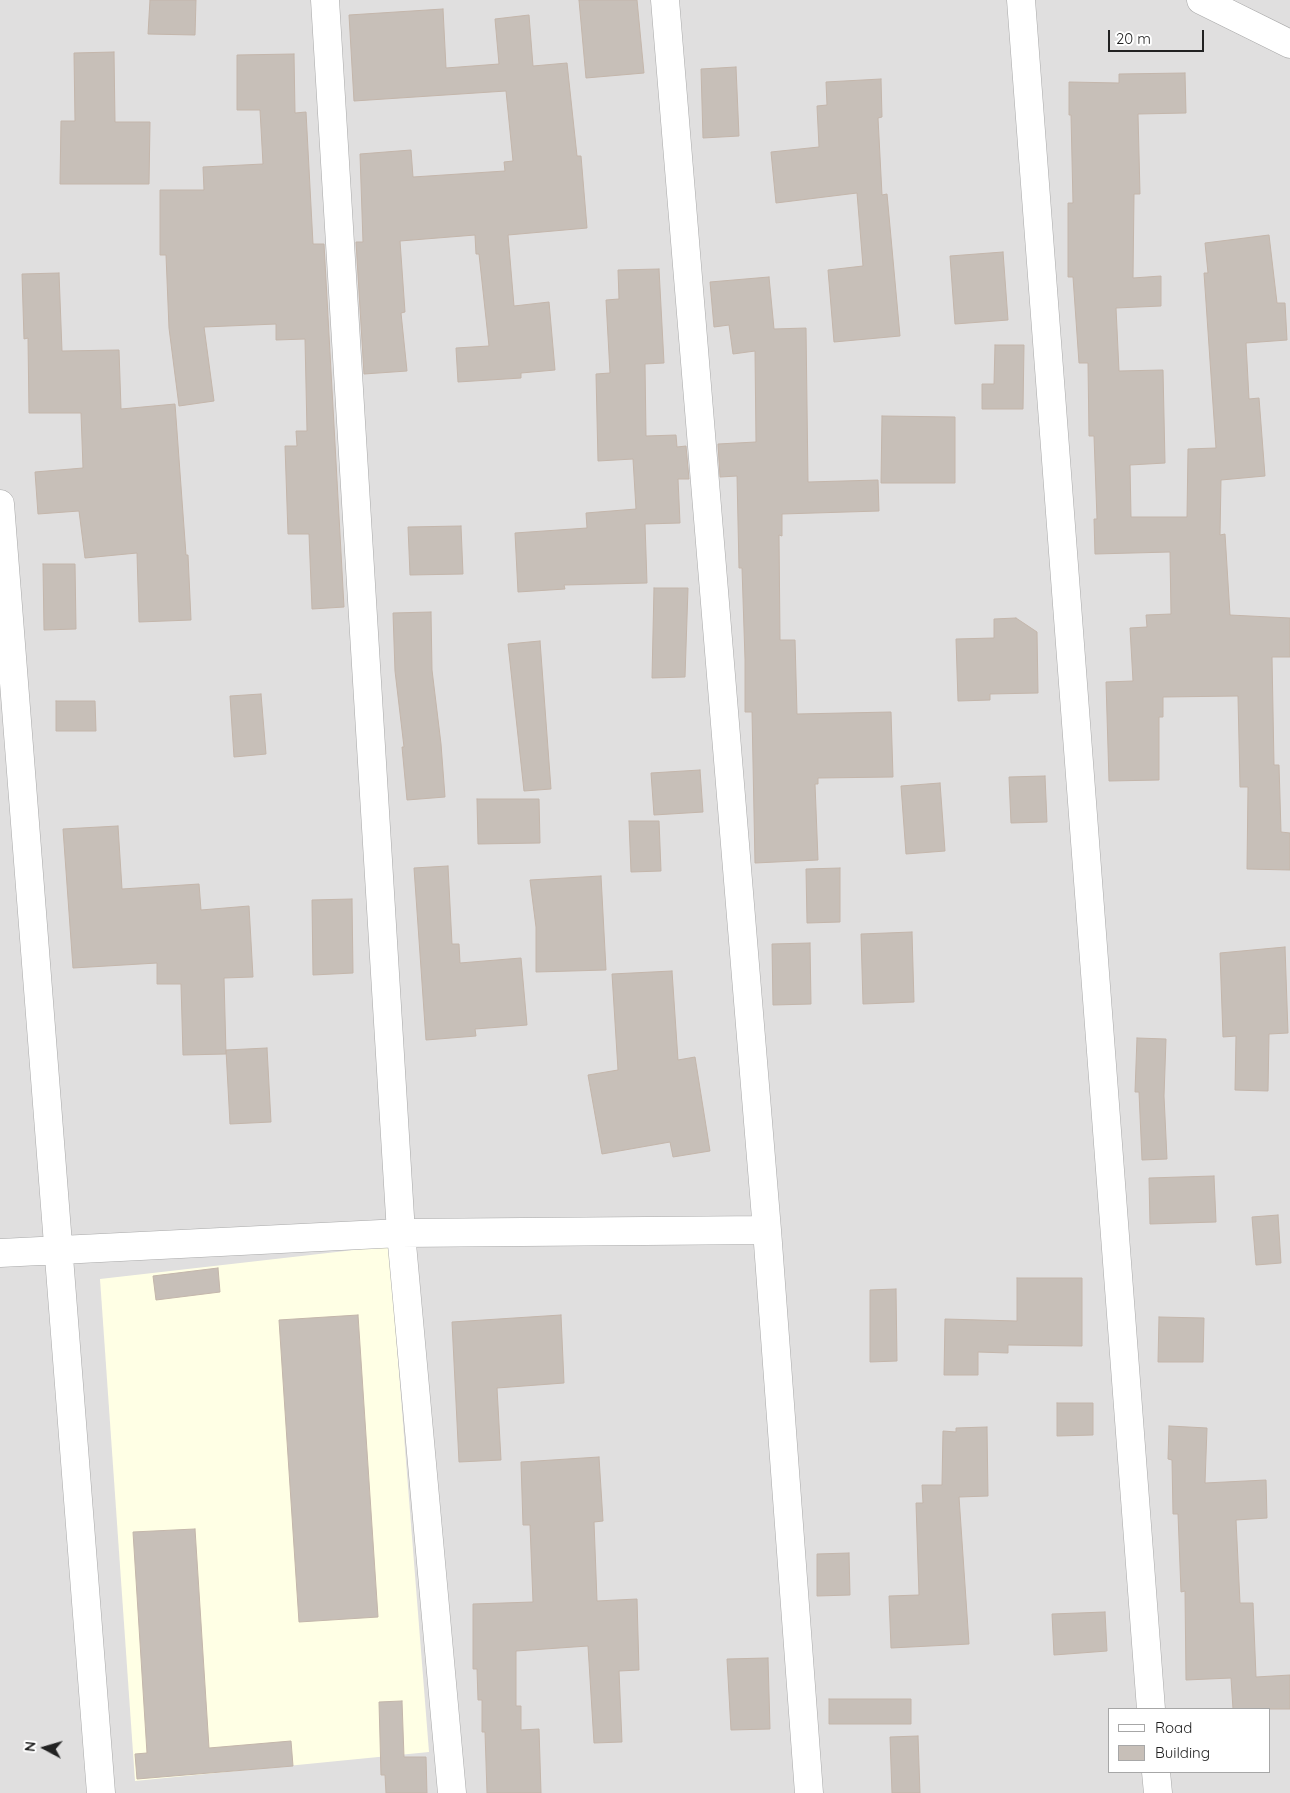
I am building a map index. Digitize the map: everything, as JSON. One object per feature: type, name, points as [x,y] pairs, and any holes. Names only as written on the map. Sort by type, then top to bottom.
[{"type":"street","points":[[325,0],[401,1233],[452,1793]]},
{"type":"street","points":[[665,0],[767,1230],[809,1793]]},
{"type":"street","points":[[1021,0],[1151,1708]]},
{"type":"street","points":[[1201,0],[1290,44]]},
{"type":"street","points":[[0,504],[101,1793]]},
{"type":"street","points":[[0,1252],[401,1233],[767,1230]]},
{"type":"street","points":[[1156,1773],[1158,1793]]},
{"type":"shaded area","points":[[0,0],[1290,0],[1290,1793],[0,1793]]},
{"type":"shaded area","points":[[389,1246],[429,1752],[135,1781],[100,1279]]},
{"type":"building","points":[[150,0],[196,0],[195,35],[148,34]]},
{"type":"building","points":[[579,0],[637,0],[644,73],[586,78]]},
{"type":"building","points":[[443,9],[446,68],[499,64],[495,19],[529,15],[533,66],[567,63],[577,156],[581,156],[587,228],[508,235],[514,306],[549,302],[555,370],[521,373],[521,378],[458,382],[456,348],[489,346],[479,254],[476,254],[475,235],[400,241],[405,312],[401,313],[407,371],[364,374],[356,242],[363,242],[360,154],[411,150],[413,177],[505,171],[504,162],[513,161],[506,91],[354,101],[349,15]]},
{"type":"building","points":[[114,52],[115,122],[150,122],[149,184],[60,184],[61,121],[75,121],[74,53]]},
{"type":"building","points":[[294,54],[295,113],[306,112],[313,244],[324,244],[344,607],[312,609],[309,534],[288,534],[285,446],[297,446],[296,431],[307,431],[305,339],[276,340],[276,324],[204,327],[214,401],[179,406],[169,328],[166,255],[160,255],[160,190],[204,190],[203,167],[263,164],[260,110],[237,110],[237,55]]},
{"type":"building","points":[[736,67],[739,136],[703,138],[701,69]]},
{"type":"building","points":[[1185,73],[1186,113],[1138,114],[1140,194],[1134,194],[1133,278],[1161,276],[1161,306],[1116,308],[1119,371],[1163,370],[1165,463],[1130,465],[1131,517],[1187,517],[1188,449],[1216,448],[1204,273],[1208,273],[1205,243],[1269,235],[1277,303],[1285,303],[1287,340],[1246,343],[1249,399],[1259,398],[1265,476],[1221,480],[1220,535],[1225,534],[1230,615],[1290,618],[1290,657],[1272,657],[1274,765],[1279,765],[1281,832],[1290,833],[1290,870],[1247,869],[1248,787],[1240,787],[1238,696],[1163,697],[1163,717],[1159,717],[1159,780],[1109,781],[1106,682],[1133,681],[1130,628],[1147,627],[1146,615],[1171,614],[1170,552],[1095,554],[1094,519],[1097,519],[1094,436],[1089,436],[1088,363],[1079,363],[1073,277],[1068,277],[1068,203],[1073,203],[1069,82],[1119,83],[1119,74]]},
{"type":"building","points":[[881,79],[882,117],[878,118],[882,195],[887,194],[900,336],[834,342],[828,270],[863,266],[857,193],[776,203],[771,152],[819,147],[817,106],[827,105],[826,82]]},
{"type":"building","points":[[1003,252],[1008,320],[955,324],[950,256]]},
{"type":"building","points":[[659,269],[664,363],[645,364],[646,436],[676,435],[677,447],[686,446],[689,479],[678,479],[680,523],[645,524],[647,583],[564,585],[565,589],[518,592],[515,533],[587,528],[586,513],[636,509],[633,459],[598,461],[596,374],[610,373],[606,300],[619,299],[618,270]]},
{"type":"building","points":[[59,273],[62,351],[119,350],[121,409],[175,404],[186,555],[188,555],[191,620],[139,622],[137,553],[85,558],[79,511],[38,514],[35,472],[83,468],[81,413],[29,413],[28,338],[24,339],[22,274]]},
{"type":"building","points":[[769,277],[774,329],[806,328],[808,482],[878,480],[879,511],[782,514],[782,536],[779,535],[780,640],[795,640],[797,714],[891,712],[893,777],[818,778],[818,784],[815,784],[818,860],[755,863],[752,712],[745,712],[742,568],[739,568],[737,476],[720,477],[718,444],[756,442],[755,351],[733,354],[729,325],[714,327],[710,282]]},
{"type":"building","points":[[995,345],[1024,345],[1023,409],[982,409],[982,384],[994,384]]},
{"type":"building","points":[[882,416],[955,417],[955,483],[881,483]]},
{"type":"building","points":[[461,526],[463,574],[410,575],[408,527]]},
{"type":"building","points":[[43,564],[75,564],[76,629],[44,630]]},
{"type":"building","points":[[654,588],[688,588],[685,677],[652,678]]},
{"type":"building","points":[[431,612],[432,670],[445,797],[407,800],[402,747],[404,747],[395,671],[393,613]]},
{"type":"building","points":[[1016,618],[1037,632],[1038,693],[990,694],[990,700],[958,701],[956,639],[994,638],[994,619]]},
{"type":"building","points":[[540,641],[551,789],[524,791],[508,644]]},
{"type":"building","points":[[261,694],[266,754],[234,757],[230,696]]},
{"type":"building","points":[[56,701],[95,701],[96,731],[56,731]]},
{"type":"building","points":[[700,770],[703,812],[654,815],[651,773]]},
{"type":"building","points":[[1045,776],[1047,822],[1011,823],[1009,777]]},
{"type":"building","points":[[940,783],[945,851],[906,854],[901,786]]},
{"type":"building","points":[[477,799],[539,799],[540,843],[478,844]]},
{"type":"building","points":[[629,821],[659,821],[661,871],[631,872]]},
{"type":"building","points":[[118,826],[122,889],[199,884],[201,910],[249,906],[253,977],[224,978],[226,1054],[183,1055],[181,984],[157,984],[157,963],[73,968],[63,829]]},
{"type":"building","points":[[448,866],[452,944],[459,944],[460,963],[521,958],[527,1025],[475,1029],[476,1036],[426,1040],[414,868]]},
{"type":"building","points":[[840,868],[840,922],[807,923],[806,869]]},
{"type":"building","points":[[601,876],[606,970],[536,972],[536,927],[530,880]]},
{"type":"building","points":[[352,899],[353,973],[313,975],[312,900]]},
{"type":"building","points":[[912,932],[914,1002],[863,1004],[861,934]]},
{"type":"building","points":[[810,943],[811,1004],[773,1005],[772,944]]},
{"type":"building","points":[[1285,947],[1288,1033],[1269,1034],[1268,1091],[1235,1090],[1236,1036],[1223,1037],[1220,953]]},
{"type":"building","points":[[672,971],[678,1060],[695,1057],[710,1151],[673,1157],[670,1142],[602,1154],[588,1075],[618,1070],[612,974]]},
{"type":"building","points":[[1137,1038],[1166,1039],[1164,1096],[1167,1159],[1142,1160],[1139,1092],[1135,1092]]},
{"type":"building","points":[[267,1048],[271,1122],[230,1124],[226,1050]]},
{"type":"building","points":[[1214,1176],[1216,1222],[1150,1224],[1149,1178]]},
{"type":"building","points":[[1278,1215],[1281,1263],[1256,1265],[1252,1217]]},
{"type":"building","points":[[218,1268],[220,1292],[156,1300],[153,1276]]},
{"type":"building","points":[[1017,1278],[1082,1278],[1082,1346],[1008,1345],[1008,1353],[978,1352],[978,1375],[944,1375],[945,1319],[1017,1321]]},
{"type":"building","points":[[896,1289],[897,1361],[870,1362],[870,1290]]},
{"type":"building","points":[[358,1315],[378,1617],[299,1622],[279,1320]]},
{"type":"building","points":[[561,1315],[564,1383],[497,1388],[501,1460],[459,1462],[452,1322]]},
{"type":"building","points":[[1159,1317],[1204,1318],[1203,1362],[1158,1362]]},
{"type":"building","points":[[1057,1403],[1093,1403],[1093,1435],[1057,1436]]},
{"type":"building","points":[[1169,1426],[1207,1428],[1205,1483],[1266,1480],[1267,1518],[1236,1520],[1240,1603],[1253,1603],[1256,1677],[1290,1675],[1290,1709],[1233,1708],[1231,1678],[1186,1680],[1185,1591],[1181,1592],[1178,1514],[1173,1514],[1172,1460],[1168,1459]]},
{"type":"building","points":[[987,1427],[988,1496],[959,1497],[969,1644],[891,1648],[889,1596],[919,1595],[916,1503],[923,1503],[922,1485],[942,1485],[943,1431],[956,1432],[956,1428]]},
{"type":"building","points":[[599,1457],[603,1521],[594,1522],[597,1601],[637,1599],[639,1670],[619,1671],[622,1742],[594,1743],[588,1646],[516,1651],[516,1706],[521,1706],[521,1730],[539,1729],[541,1793],[487,1793],[485,1732],[482,1732],[482,1700],[478,1700],[477,1669],[473,1669],[473,1604],[533,1602],[530,1525],[523,1525],[521,1462]]},
{"type":"building","points":[[195,1529],[209,1748],[291,1741],[293,1766],[137,1779],[135,1754],[147,1753],[133,1532]]},
{"type":"building","points":[[849,1553],[850,1595],[817,1596],[817,1554]]},
{"type":"building","points":[[1105,1612],[1107,1651],[1054,1655],[1052,1614]]},
{"type":"building","points":[[768,1658],[770,1729],[731,1730],[727,1659]]},
{"type":"building","points":[[829,1699],[911,1699],[911,1724],[829,1724]]},
{"type":"building","points":[[402,1701],[404,1757],[426,1757],[427,1793],[386,1793],[385,1775],[381,1775],[379,1702]]},
{"type":"building","points":[[918,1736],[920,1793],[892,1793],[890,1737]]}]
